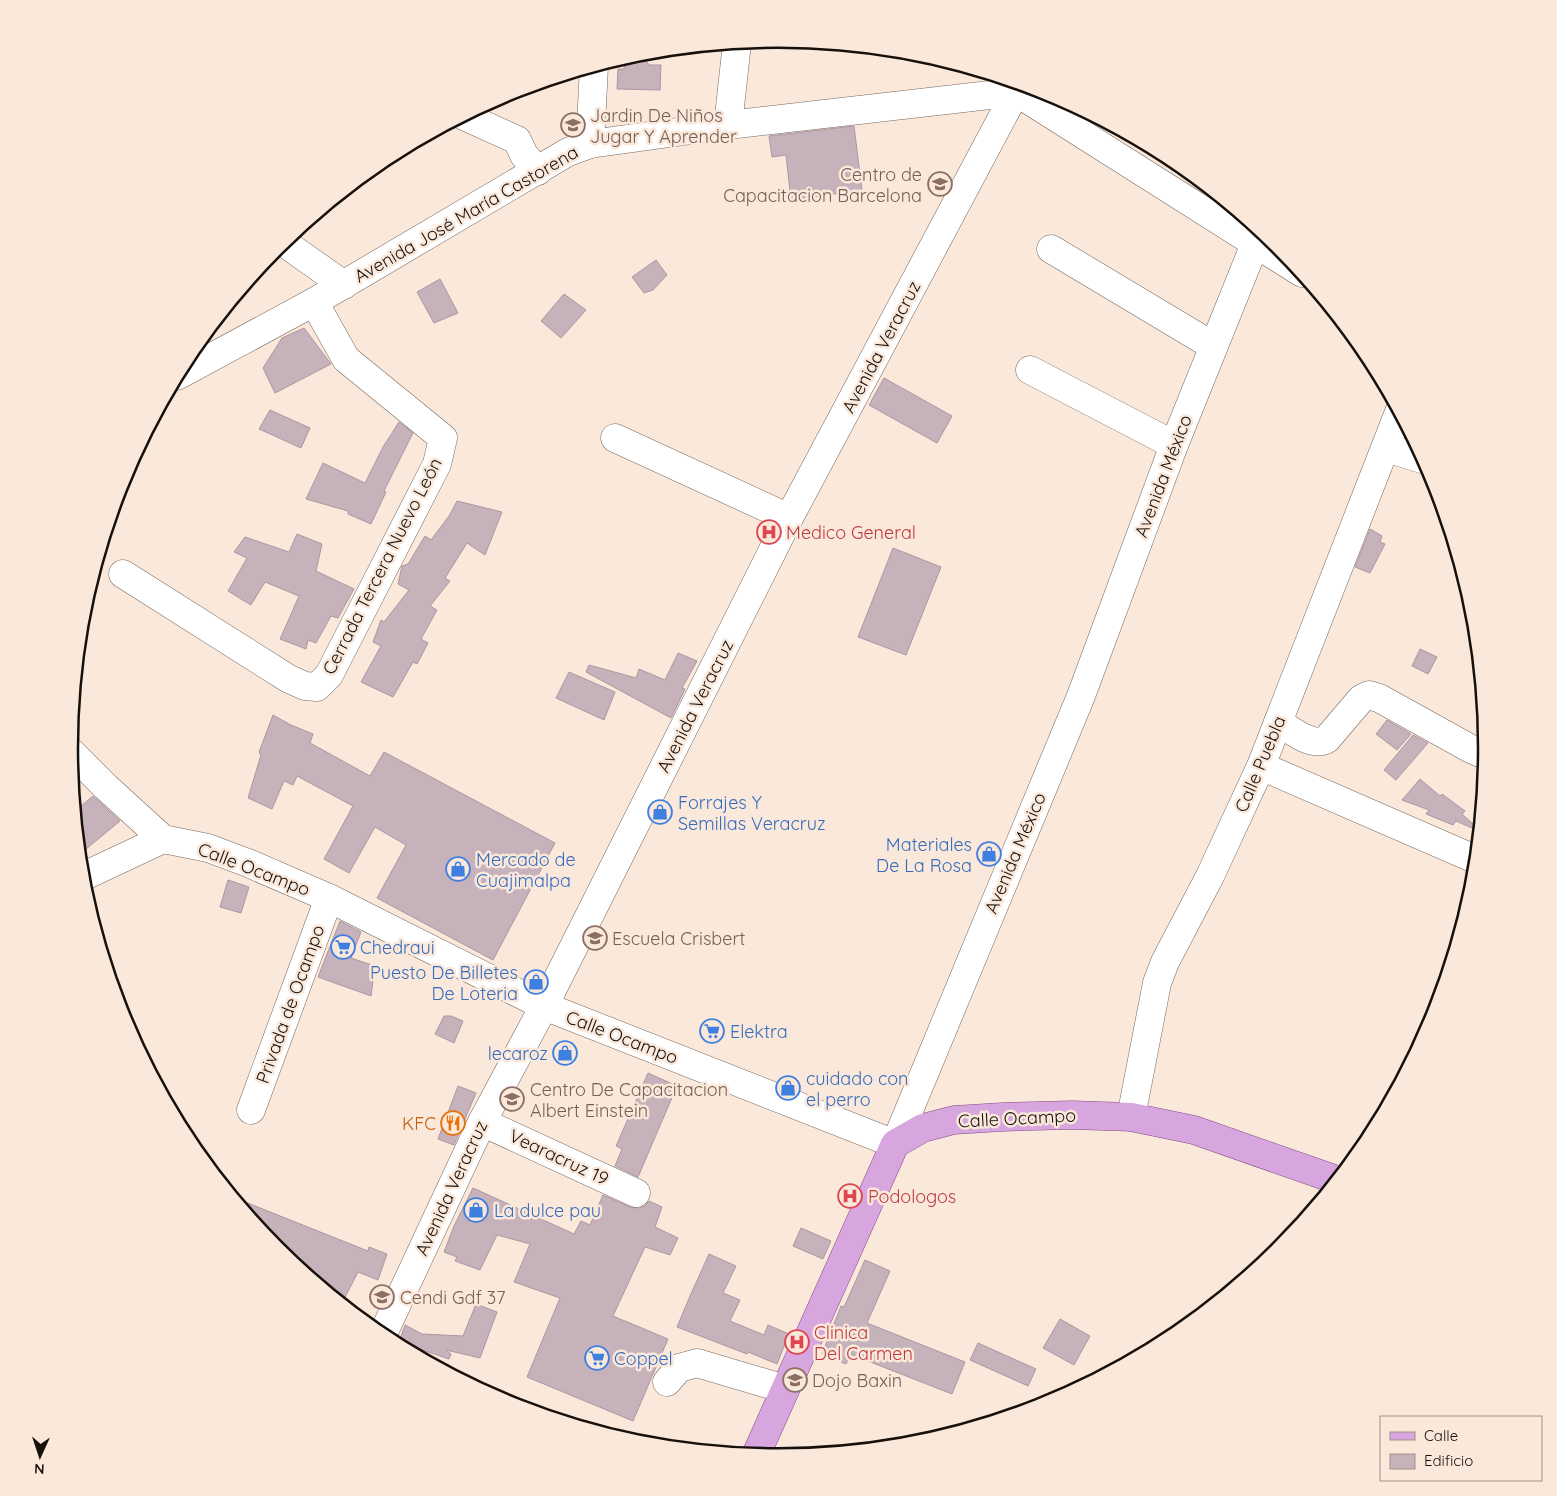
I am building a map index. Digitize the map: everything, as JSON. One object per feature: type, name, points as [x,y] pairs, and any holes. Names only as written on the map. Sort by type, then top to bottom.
[{"type":"main road","name":"Calle Ocampo","points":[[894,1144],[923,1128],[954,1120],[1072,1115],[1131,1117],[1194,1130],[1331,1178]]},
{"type":"main road","name":"Avenida México","points":[[759,1448],[894,1144]]},
{"type":"street","points":[[728,125],[736,49]]},
{"type":"street","points":[[590,144],[594,72]]},
{"type":"street","name":"Avenida José María Castorena","points":[[190,369],[344,285],[568,152],[590,144],[1014,89]]},
{"type":"street","name":"Avenida Veracruz","points":[[386,1328],[482,1122],[544,1006],[789,518],[1017,90]]},
{"type":"street","points":[[1026,93],[1280,259]]},
{"type":"street","points":[[471,119],[517,140],[524,155],[538,171]]},
{"type":"street","name":"Avenida México","points":[[894,1144],[1081,696],[1174,445],[1255,244]]},
{"type":"street","points":[[290,247],[344,285]]},
{"type":"street","points":[[1051,249],[1213,346]]},
{"type":"street","name":"Cerrada Tercera Nuevo León","points":[[123,574],[290,679],[305,686],[317,687],[329,675],[437,464],[443,438],[346,359],[314,302]]},
{"type":"street","points":[[1030,370],[1174,445]]},
{"type":"street","name":"Calle Puebla","points":[[1131,1117],[1157,983],[1164,962],[1210,876],[1261,766],[1397,419]]},
{"type":"street","points":[[615,438],[789,518]]},
{"type":"street","points":[[1386,448],[1416,457]]},
{"type":"street","points":[[1278,722],[1314,742],[1322,743],[1361,699],[1369,695],[1379,698],[1479,752]]},
{"type":"street","points":[[78,758],[106,787],[163,839],[89,874]]},
{"type":"street","points":[[1261,766],[1470,857]]},
{"type":"street","name":"Calle Ocampo","points":[[163,839],[208,848],[248,863],[329,898],[544,1006],[894,1144]]},
{"type":"street","name":"Privada de Ocampo","points":[[251,1110],[329,898]]},
{"type":"street","name":"Vearacruz 19","points":[[482,1122],[636,1193]]},
{"type":"street","points":[[668,1382],[679,1368],[697,1363],[785,1389]]},
{"type":"building","points":[[646,60],[649,65],[661,65],[660,90],[617,89],[618,69],[624,69],[624,65]]},
{"type":"building","points":[[854,126],[862,190],[791,200],[786,155],[772,157],[769,136]]},
{"type":"building","points":[[656,260],[667,275],[653,290],[644,293],[632,277]]},
{"type":"building","points":[[440,279],[458,313],[434,323],[417,292]]},
{"type":"building","points":[[564,294],[586,310],[561,338],[541,321]]},
{"type":"building","points":[[304,328],[331,364],[275,393],[263,368],[282,338]]},
{"type":"building","points":[[884,378],[952,416],[937,443],[869,405]]},
{"type":"building","points":[[270,410],[310,428],[301,448],[259,429]]},
{"type":"building","points":[[399,422],[413,433],[384,491],[386,492],[371,524],[348,514],[348,511],[306,499],[323,463],[365,483],[383,447]]},
{"type":"building","points":[[457,501],[502,512],[485,555],[467,543],[445,578],[450,581],[430,606],[437,610],[421,639],[428,643],[417,664],[413,662],[393,697],[361,682],[381,646],[373,642],[381,620],[384,622],[409,590],[398,584],[402,566],[408,564],[425,536],[431,540],[449,516]]},
{"type":"building","points":[[1370,529],[1382,536],[1380,542],[1385,544],[1370,573],[1355,567]]},
{"type":"building","points":[[297,534],[322,544],[316,571],[354,589],[338,618],[331,616],[316,643],[308,640],[306,649],[280,639],[299,596],[265,582],[251,605],[228,591],[247,558],[234,552],[245,537],[289,552]]},
{"type":"building","points":[[893,548],[941,567],[906,655],[858,637]]},
{"type":"building","points":[[1420,649],[1437,657],[1428,674],[1412,666]]},
{"type":"building","points":[[678,653],[697,661],[682,688],[685,689],[671,718],[586,672],[589,665],[636,678],[639,669],[665,680]]},
{"type":"building","points":[[569,672],[615,692],[604,720],[556,698]]},
{"type":"building","name":"Mercado de Cuajimalpa","points":[[273,715],[313,734],[310,743],[370,776],[384,752],[555,843],[493,960],[377,898],[406,845],[375,827],[349,873],[324,859],[353,806],[297,776],[293,785],[284,781],[272,809],[248,798],[261,755],[259,752]]},
{"type":"building","points":[[1387,720],[1411,734],[1397,750],[1376,734]]},
{"type":"building","points":[[1413,735],[1428,743],[1396,780],[1384,770]]},
{"type":"building","points":[[1420,779],[1440,796],[1442,794],[1465,811],[1462,814],[1474,825],[1472,828],[1456,821],[1453,825],[1426,814],[1429,810],[1402,800]]},
{"type":"building","points":[[93,796],[120,821],[86,849],[84,839],[80,807]]},
{"type":"building","points":[[228,880],[249,887],[241,913],[220,907]]},
{"type":"building","points":[[340,921],[361,932],[351,958],[375,966],[371,996],[318,977]]},
{"type":"building","points":[[444,1016],[451,1016],[463,1021],[454,1043],[435,1034]]},
{"type":"building","points":[[648,1073],[677,1086],[638,1177],[615,1166],[622,1149],[616,1146]]},
{"type":"building","points":[[458,1086],[476,1093],[454,1145],[438,1139]]},
{"type":"building","points":[[473,1188],[574,1234],[581,1221],[590,1225],[603,1195],[630,1207],[638,1208],[645,1206],[649,1201],[662,1207],[655,1227],[678,1238],[670,1255],[645,1247],[613,1316],[668,1339],[633,1421],[527,1377],[560,1298],[514,1282],[530,1244],[497,1235],[480,1270],[455,1261],[457,1257],[444,1252],[454,1226]]},
{"type":"building","points":[[246,1202],[368,1251],[369,1247],[387,1254],[378,1280],[358,1272],[345,1298],[283,1243]]},
{"type":"building","points":[[801,1228],[831,1241],[823,1259],[793,1246]]},
{"type":"building","points":[[709,1254],[736,1266],[723,1293],[740,1300],[730,1321],[764,1335],[768,1325],[789,1334],[777,1364],[677,1327]]},
{"type":"building","points":[[865,1260],[890,1271],[867,1323],[965,1362],[952,1394],[850,1354],[846,1364],[822,1354],[841,1306],[844,1307]]},
{"type":"building","points":[[476,1304],[497,1312],[480,1358],[446,1350],[451,1354],[449,1359],[418,1348],[401,1337],[405,1325],[422,1334],[463,1336]]},
{"type":"building","points":[[1060,1319],[1090,1336],[1074,1365],[1043,1348]]},
{"type":"building","points":[[978,1343],[1036,1369],[1028,1386],[970,1360]]},
{"type":"place","name":"Jardin De Niños Jugar Y Aprender","points":[[573,125]]},
{"type":"place","name":"Centro de Capacitacion Barcelona","points":[[940,184]]},
{"type":"place","name":"Medico General","points":[[769,532]]},
{"type":"place","name":"Forrajes Y Semillas Veracruz","points":[[660,812]]},
{"type":"place","name":"Materiales De La Rosa","points":[[989,854]]},
{"type":"place","name":"Mercado de Cuajimalpa","points":[[458,869]]},
{"type":"place","name":"Escuela Crisbert","points":[[595,938]]},
{"type":"place","name":"Chedraui","points":[[343,947]]},
{"type":"place","name":"Puesto De Billetes De Loteria","points":[[536,982]]},
{"type":"place","name":"Elektra","points":[[712,1031]]},
{"type":"place","name":"lecaroz","points":[[565,1053]]},
{"type":"place","name":"cuidado con el perro","points":[[788,1088]]},
{"type":"place","name":"Centro De Capacitacion Albert Einstein","points":[[512,1099]]},
{"type":"place","name":"KFC","points":[[453,1123]]},
{"type":"place","name":"Podologos","points":[[850,1196]]},
{"type":"place","name":"La dulce pau","points":[[476,1210]]},
{"type":"place","name":"Cendi Gdf 37","points":[[382,1297]]},
{"type":"place","name":"Clinica Del Carmen","points":[[797,1342]]},
{"type":"place","name":"Coppel","points":[[597,1358]]},
{"type":"place","name":"Dojo Baxin","points":[[795,1380]]}]
